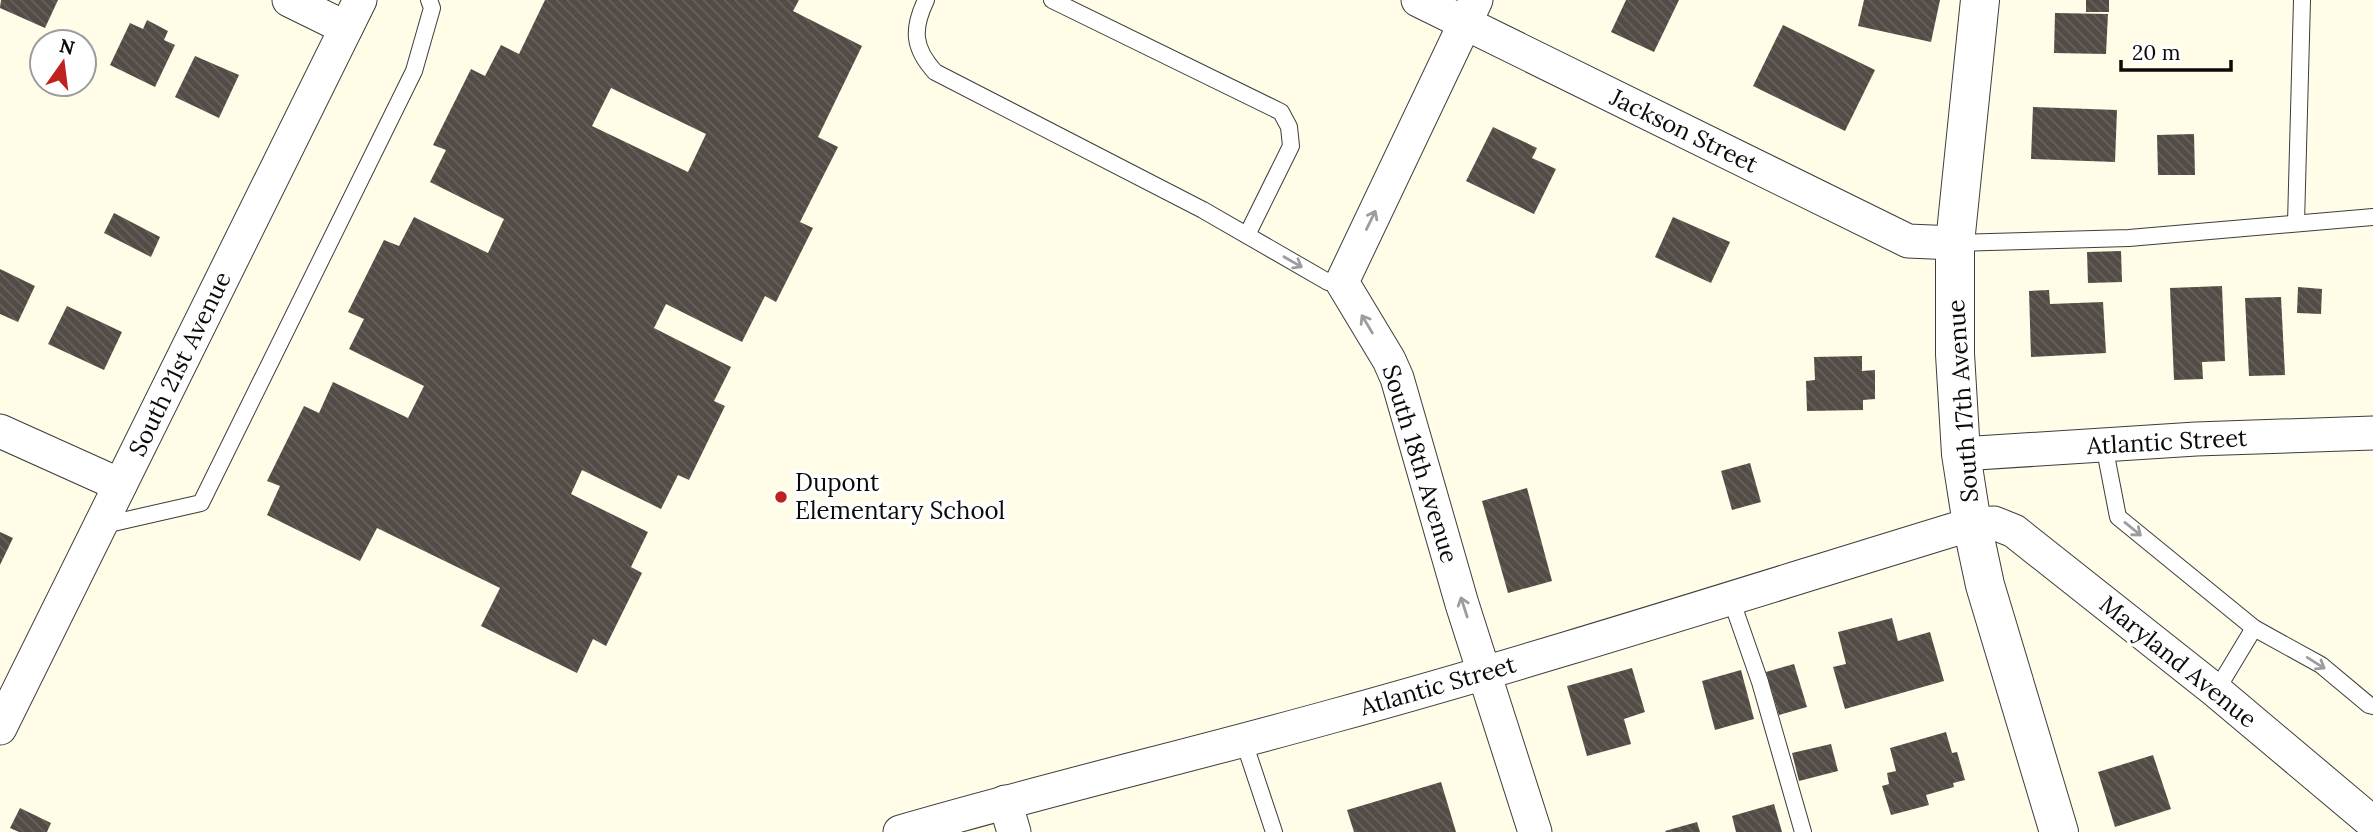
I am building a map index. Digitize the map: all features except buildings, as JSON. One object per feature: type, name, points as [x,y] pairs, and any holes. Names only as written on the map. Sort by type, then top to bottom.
[{"type":"street","points":[[289,0],[353,14]]},
{"type":"street","name":"Jackson Street","points":[[1418,0],[1471,12],[1908,242],[1955,243]]},
{"type":"street","name":"South 17th Avenue","points":[[1980,0],[1955,243],[1955,354],[1961,454],[1985,584],[2059,832]]},
{"type":"street","points":[[1342,282],[1471,12]]},
{"type":"street","name":"South 21st Avenue","points":[[3,712],[100,526],[353,14]]},
{"type":"street","name":"South 18th Avenue","points":[[1342,282],[1397,378],[1462,604],[1486,672],[1535,832]]},
{"type":"street","points":[[0,432],[120,485]]},
{"type":"street","name":"Atlantic Street","points":[[1961,454],[2196,439],[2373,433]]},
{"type":"street","name":"Maryland Avenue","points":[[1972,524],[1994,523],[2014,531],[2216,691],[2373,823]]},
{"type":"street","name":"Atlantic Street","points":[[900,832],[1010,817],[1243,739],[1486,672],[1972,524]]},
{"type":"lane","points":[[100,526],[201,503],[414,71],[432,8],[429,0]]},
{"type":"lane","points":[[926,0],[918,17],[916,39],[924,59],[935,72],[1247,235],[1328,282],[1342,282]]},
{"type":"lane","points":[[1052,0],[1281,112],[1289,127],[1291,146],[1247,235]]},
{"type":"lane","points":[[2296,223],[2302,0]]},
{"type":"lane","points":[[1955,243],[2129,238],[2373,217]]},
{"type":"lane","points":[[2104,445],[2118,517],[2254,628],[2321,665],[2373,706]]},
{"type":"lane","points":[[1731,599],[1760,682],[1803,832]]},
{"type":"lane","points":[[2216,691],[2254,628]]},
{"type":"lane","points":[[1243,739],[1274,832]]},
{"type":"place","name":"Dupont Elementary School","points":[[781,497]]}]
